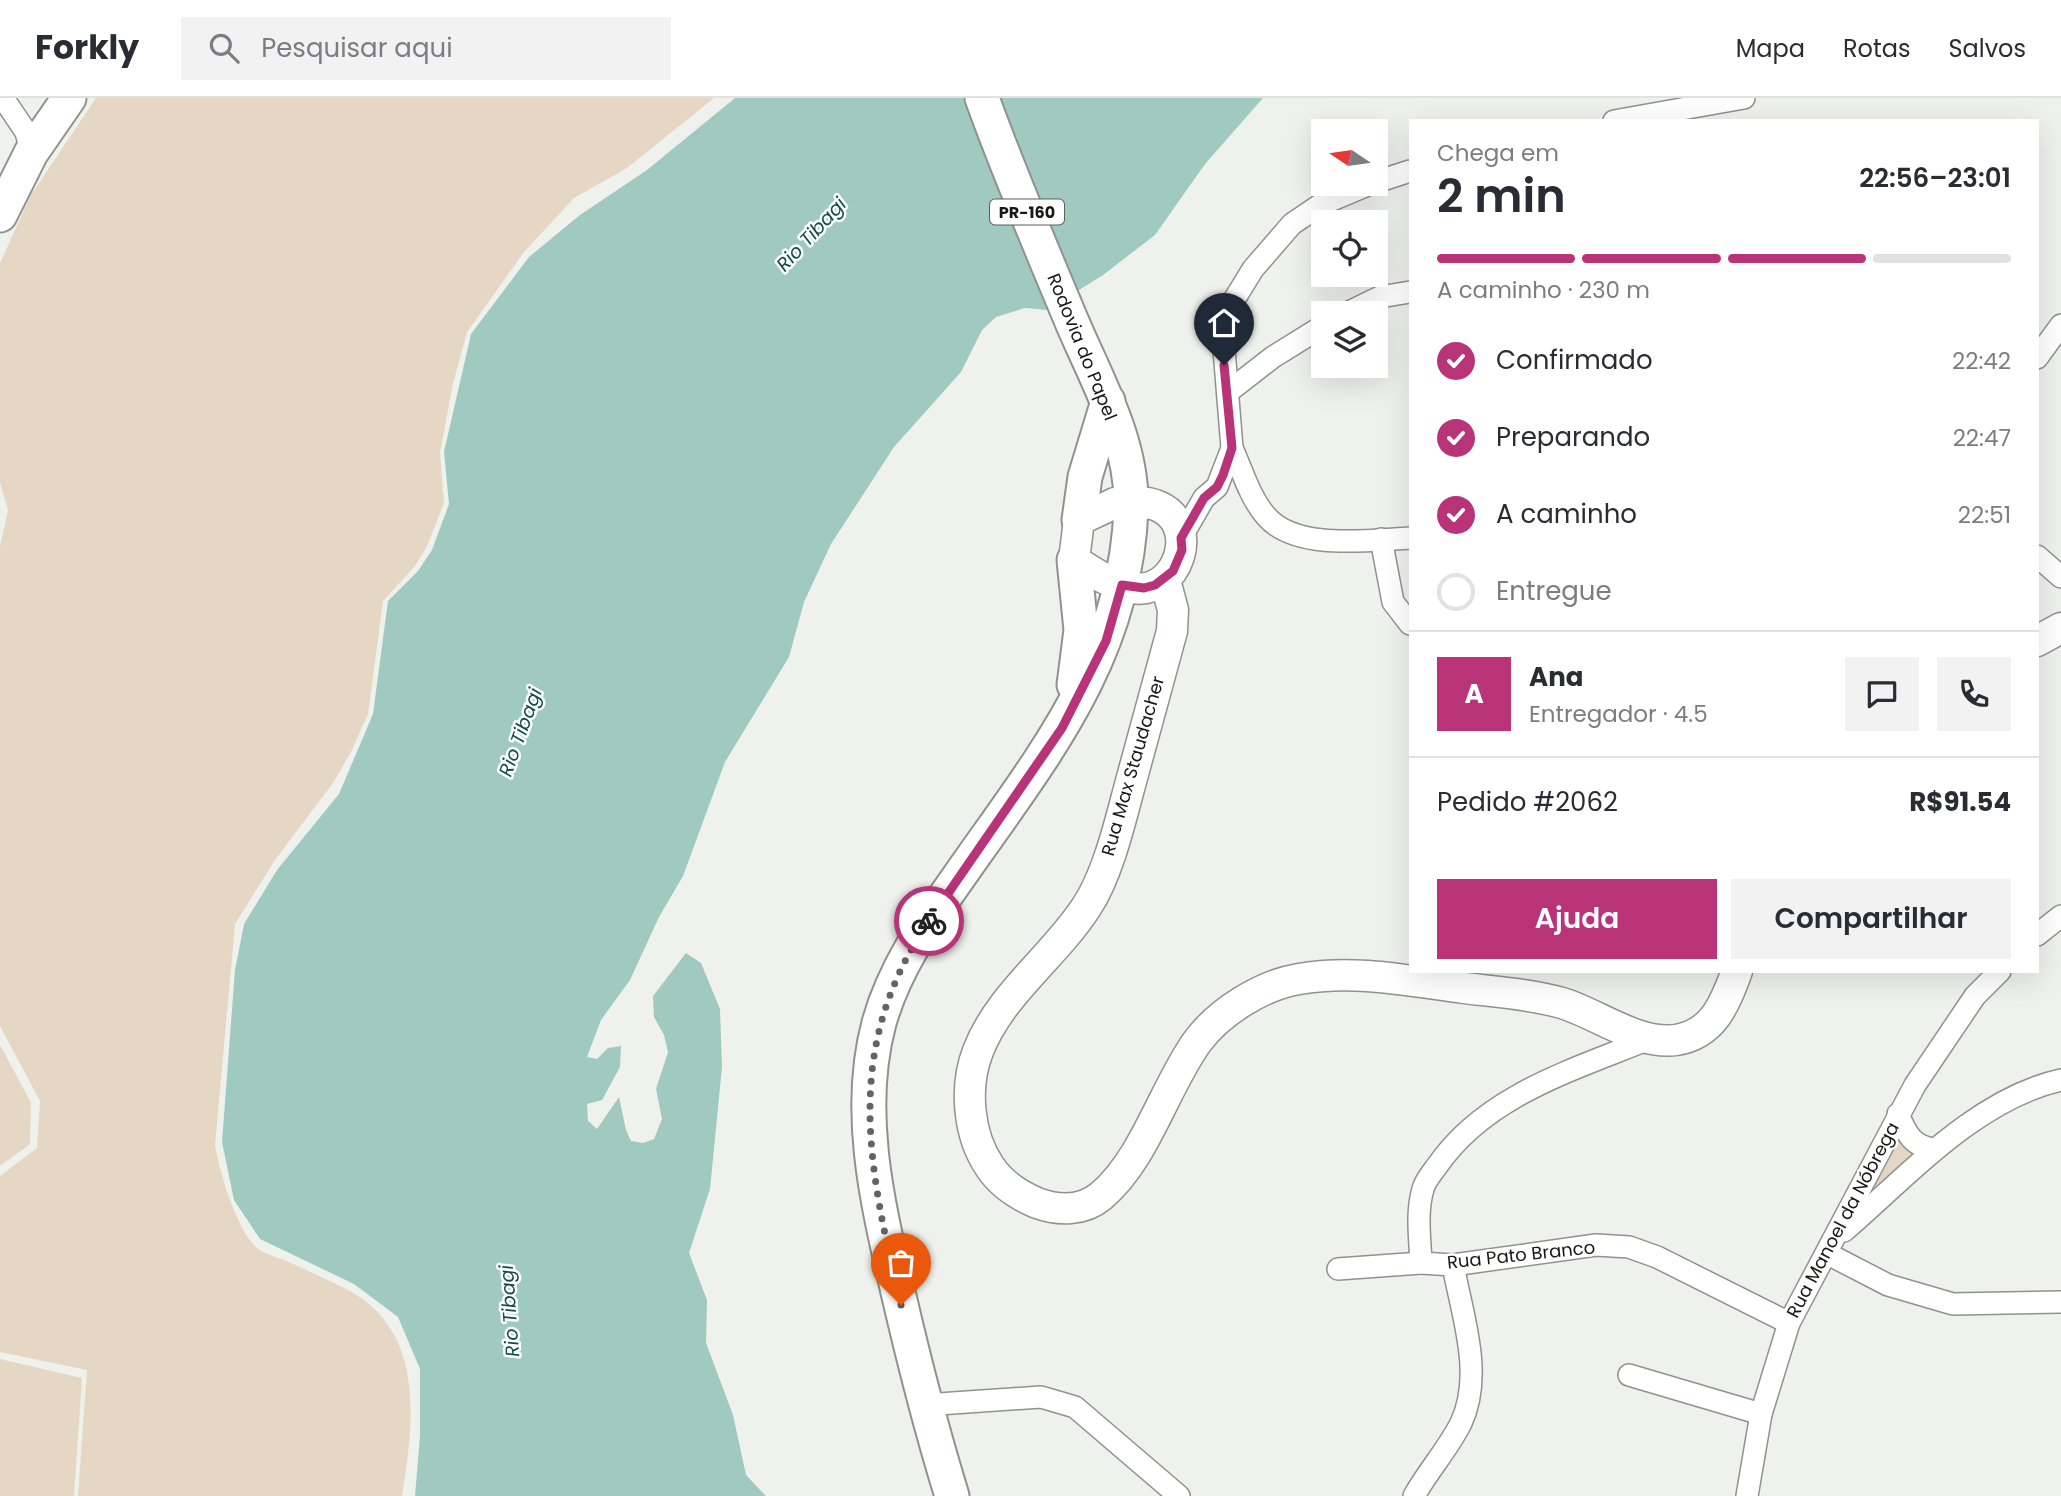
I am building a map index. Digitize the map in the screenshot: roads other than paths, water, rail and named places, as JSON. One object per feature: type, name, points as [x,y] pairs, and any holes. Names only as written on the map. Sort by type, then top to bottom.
[{"type":"main road","points":[[3,205],[31,153],[69,98]]},
{"type":"main road","name":"Rodovia do Papel","points":[[952,1496],[924,1405],[878,1205],[870,1139],[870,1078],[879,1023],[904,957],[1062,728],[1106,641],[1122,585],[1131,503],[1108,401],[1073,326],[982,98]]},
{"type":"main road","points":[[1062,728],[1075,682],[1081,630],[1074,560],[1085,477],[1108,401]]},
{"type":"main road","points":[[1074,560],[1096,575],[1122,585],[1144,588],[1165,579],[1179,561],[1181,538],[1177,523],[1167,511],[1150,503],[1115,503],[1079,520]]},
{"type":"main road","name":"Rua Max Staudacher","points":[[1165,579],[1173,610],[1172,631],[1117,833],[1089,903],[1055,950],[1013,994],[978,1051],[969,1092],[972,1124],[989,1167],[1016,1194],[1053,1209],[1077,1208],[1100,1197],[1128,1164],[1199,1039],[1227,1013],[1260,992],[1297,979],[1359,975],[1512,994],[1562,1003],[1649,1039],[1675,1040],[1701,1032],[1722,1010],[1736,973]]},
{"type":"main road","points":[[2039,640],[2061,628]]},
{"type":"street","points":[[3,98],[26,132],[31,153]]},
{"type":"street","points":[[1634,119],[1674,115],[1744,98]]},
{"type":"street","points":[[1388,178],[1409,171]]},
{"type":"street","points":[[1341,196],[1320,205],[1292,225],[1253,269],[1234,300],[1223,337],[1232,448],[1264,514],[1279,530],[1336,541],[1409,538]]},
{"type":"street","points":[[1372,301],[1409,292]]},
{"type":"street","points":[[2039,355],[2061,325]]},
{"type":"street","points":[[1228,392],[1273,357],[1311,333]]},
{"type":"street","points":[[1181,538],[1204,498],[1217,487],[1232,448]]},
{"type":"street","points":[[1167,511],[1204,498]]},
{"type":"street","points":[[1381,540],[1393,601],[1409,623]]},
{"type":"street","points":[[2039,558],[2061,577]]},
{"type":"street","points":[[2039,933],[2061,916]]},
{"type":"street","name":"Rua Manoel da Nóbrega","points":[[1747,1496],[1761,1414],[1789,1323],[1898,1114],[1975,996],[1998,973]]},
{"type":"street","name":"Rua Pato Branco","points":[[1649,1039],[1533,1086],[1493,1110],[1451,1145],[1423,1186],[1418,1219],[1421,1263],[1453,1265],[1596,1245],[1629,1247],[1657,1257],[1789,1323]]},
{"type":"street","points":[[2061,1080],[2045,1083],[1975,1119],[1936,1149],[1832,1245],[1888,1285],[1953,1304],[2061,1302]]},
{"type":"street","points":[[1898,1114],[1909,1138],[1927,1149],[1936,1149]]},
{"type":"street","points":[[1338,1269],[1421,1263]]},
{"type":"street","points":[[1414,1496],[1461,1423],[1469,1395],[1472,1368],[1453,1265]]},
{"type":"street","points":[[1629,1375],[1761,1414]]},
{"type":"street","points":[[924,1405],[1041,1397],[1074,1407],[1179,1496]]},
{"type":"water","name":"Rio Tibagi","points":[[735,98],[1263,98],[1205,164],[1155,235],[1103,275],[1047,310],[1025,308],[996,317],[982,330],[961,372],[894,447],[831,544],[804,602],[789,657],[725,762],[683,876],[659,917],[630,980],[601,1020],[587,1057],[597,1059],[608,1048],[621,1046],[620,1067],[602,1100],[587,1104],[588,1121],[597,1129],[619,1097],[631,1141],[643,1143],[654,1139],[662,1119],[656,1089],[668,1052],[664,1035],[654,1017],[653,996],[686,953],[701,963],[720,1009],[722,1067],[710,1189],[689,1253],[707,1300],[706,1343],[733,1415],[746,1475],[766,1496],[415,1496],[420,1436],[420,1369],[398,1317],[354,1284],[260,1239],[234,1200],[222,1142],[235,970],[244,924],[277,870],[339,794],[373,714],[388,601],[418,571],[432,550],[449,504],[444,452],[471,334],[529,257],[580,215],[647,170]]}]
